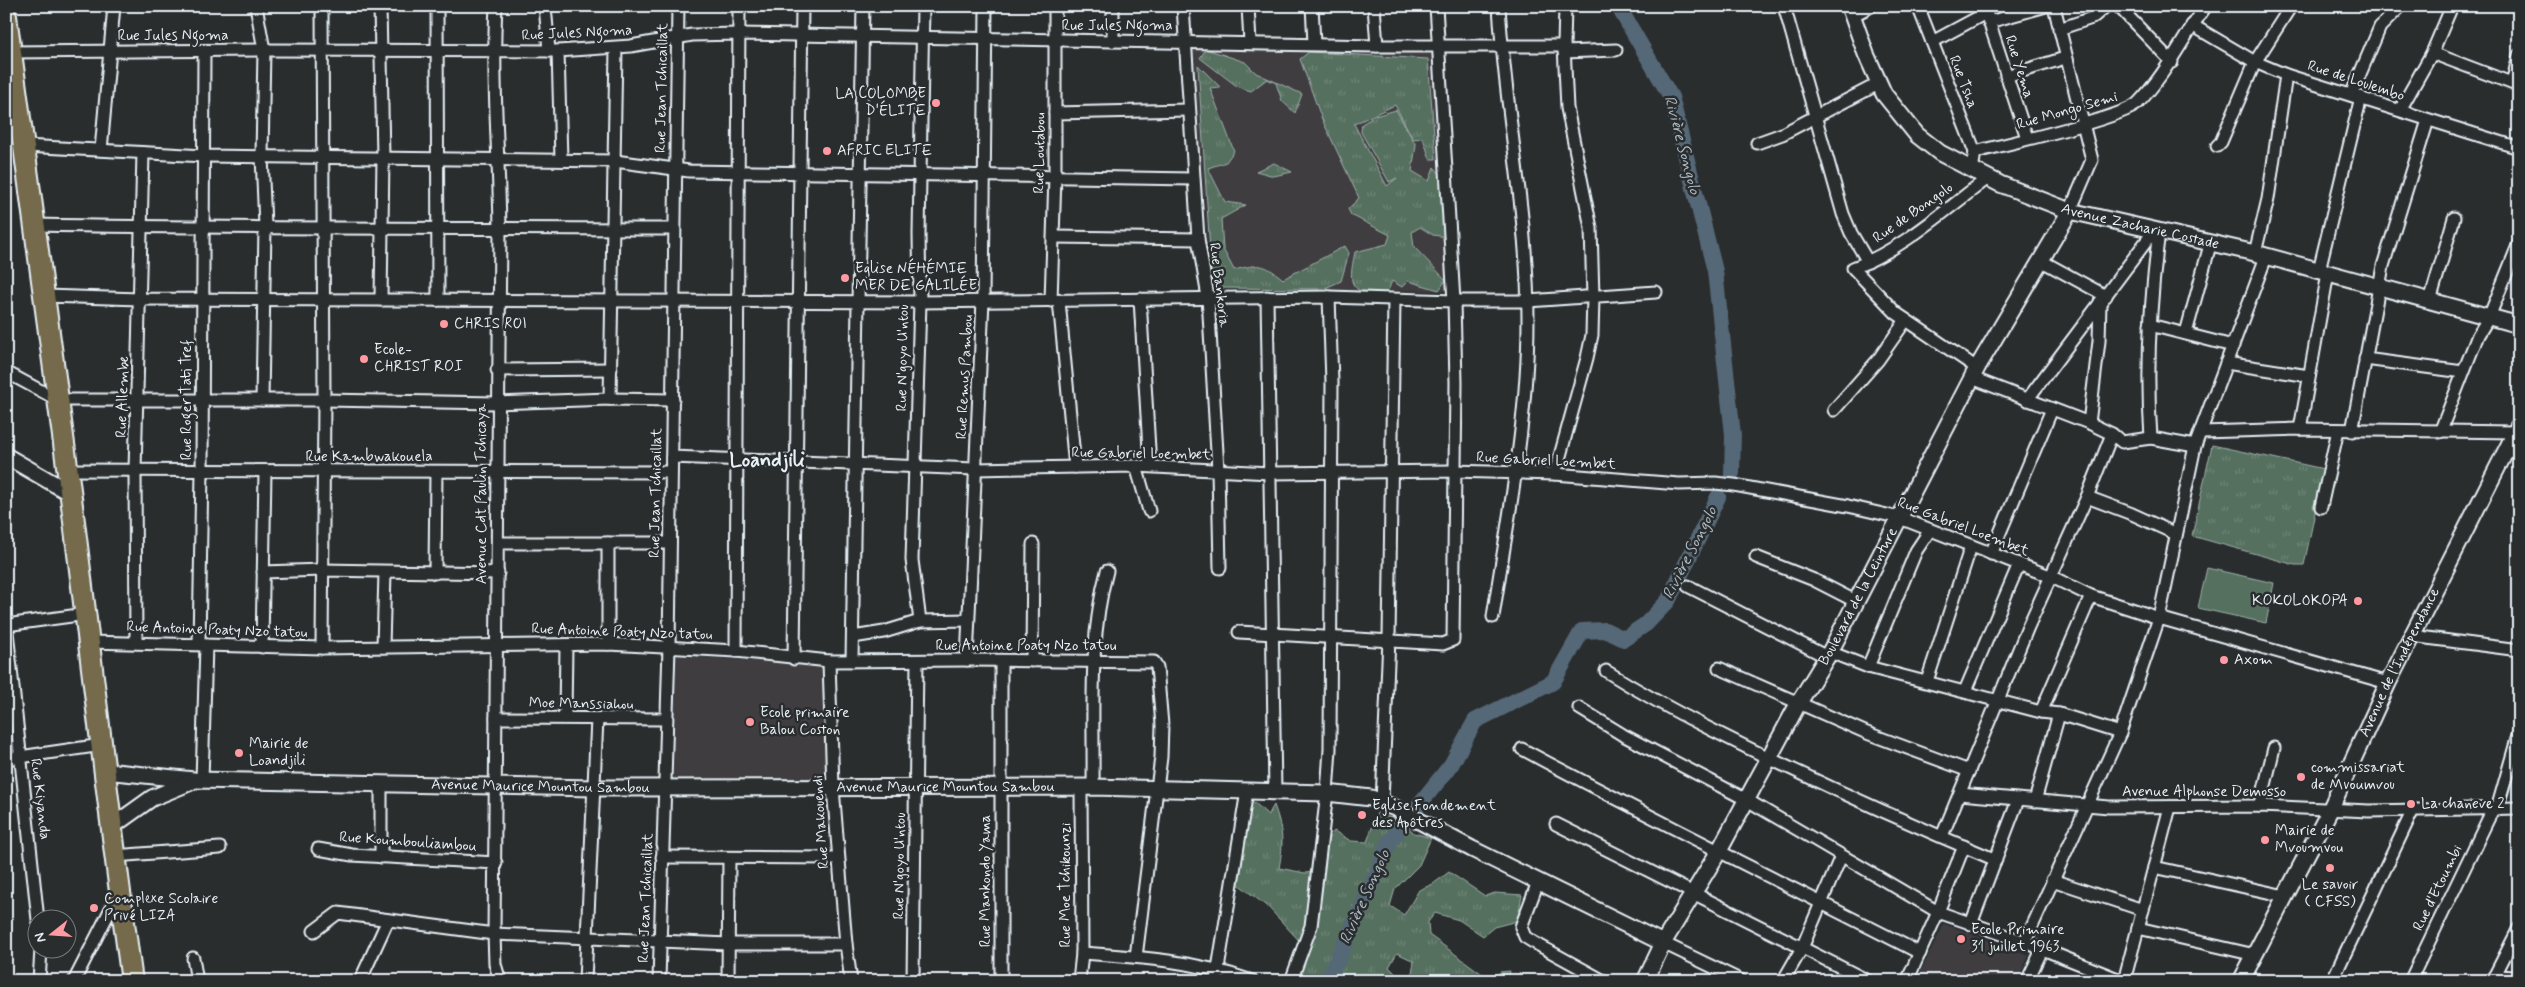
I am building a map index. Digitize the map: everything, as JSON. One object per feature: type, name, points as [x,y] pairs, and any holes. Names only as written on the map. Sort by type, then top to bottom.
[{"type":"highway","points":[[6,16],[9,52],[25,146],[68,470],[102,745],[110,828],[132,981]]},
{"type":"street","points":[[101,150],[114,6]]},
{"type":"street","points":[[256,6],[264,50],[262,156],[265,226],[262,299],[262,400]]},
{"type":"street","points":[[322,6],[321,157],[324,400],[322,648]]},
{"type":"street","points":[[380,6],[383,157],[381,300]]},
{"type":"street","points":[[437,6],[438,300]]},
{"type":"street","name":"Avenue Cdt Paulin Tchicaya","points":[[496,6],[494,50],[500,229],[497,370],[499,473],[494,934],[495,964],[500,981]]},
{"type":"street","points":[[545,6],[554,51],[561,160]]},
{"type":"street","name":"Rue Jean Tchicaillat","points":[[659,981],[669,647],[678,6]]},
{"type":"street","points":[[736,651],[739,6]]},
{"type":"street","points":[[794,659],[800,301],[802,6]]},
{"type":"street","points":[[852,661],[863,6]]},
{"type":"street","name":"Rue N'goyo U'ntou","points":[[920,621],[912,560],[920,302],[919,234],[923,6]]},
{"type":"street","name":"Rue Remus Pambou","points":[[967,660],[983,300],[986,6]]},
{"type":"street","name":"Rue Loutabou","points":[[1055,6],[1055,301],[1075,468]]},
{"type":"street","points":[[1113,6],[1113,41]]},
{"type":"street","name":"Rue Bankoria","points":[[1182,6],[1198,239],[1208,297],[1218,470],[1220,568]]},
{"type":"street","points":[[1248,6],[1250,43]]},
{"type":"street","points":[[1312,6],[1314,43]]},
{"type":"street","points":[[1374,6],[1377,46]]},
{"type":"street","points":[[1239,632],[1389,639],[1443,644],[1453,640],[1456,383],[1454,301],[1440,46],[1436,6]]},
{"type":"street","points":[[1493,617],[1515,473],[1525,381],[1528,301],[1523,228],[1501,45],[1499,6]]},
{"type":"street","points":[[1555,474],[1592,335],[1591,228],[1569,126],[1564,49],[1566,6]]},
{"type":"street","points":[[1784,6],[1843,214],[1851,233],[1868,262]]},
{"type":"street","points":[[1851,11],[1871,6]]},
{"type":"street","name":"Rue Tsha","points":[[1918,6],[1975,152]]},
{"type":"street","points":[[1932,42],[1986,14],[2046,6]]},
{"type":"street","points":[[2054,6],[2065,58],[2092,160],[2070,211]]},
{"type":"street","points":[[2059,29],[2092,18],[2106,6]]},
{"type":"street","points":[[2118,6],[2172,62]]},
{"type":"street","name":"Rue Mongo Semi","points":[[1975,152],[2126,111],[2137,104],[2172,62],[2192,25],[2206,6]]},
{"type":"street","points":[[2217,146],[2221,142],[2255,62],[2291,6]]},
{"type":"street","points":[[2300,429],[2323,272],[2356,96],[2380,27],[2401,6]]},
{"type":"street","points":[[2400,110],[2432,53],[2452,6]]},
{"type":"street","name":"Avenue Zacharie Costade","points":[[1851,11],[1866,54],[1884,94],[1917,135],[1940,153],[1988,178],[2070,211],[2260,255],[2519,325]]},
{"type":"street","name":"Rue Yema","points":[[1986,14],[2027,138]]},
{"type":"street","name":"Rue de Loulembo","points":[[2192,25],[2255,62],[2286,75],[2519,148]]},
{"type":"street","name":"Rue Jules Ngoma","points":[[9,52],[264,50],[554,51],[616,48],[678,36],[739,34],[1055,41],[1314,43],[1377,46],[1501,45],[1616,50]]},
{"type":"street","points":[[610,399],[616,48]]},
{"type":"street","name":"Rue Roger Tati Tref","points":[[198,780],[202,644],[201,401],[204,51]]},
{"type":"street","points":[[2432,53],[2515,85],[2519,55]]},
{"type":"street","points":[[2006,76],[2065,58]]},
{"type":"street","points":[[2025,942],[2120,733],[2159,618],[2195,446],[2202,432],[2233,346],[2260,255],[2286,75]]},
{"type":"street","points":[[1757,143],[1782,134],[1880,84]]},
{"type":"street","points":[[1055,113],[1188,110]]},
{"type":"street","points":[[2352,431],[2383,266],[2428,120]]},
{"type":"street","points":[[25,146],[204,156],[499,158],[615,161],[675,169],[739,172],[1193,179]]},
{"type":"street","points":[[1972,170],[1975,152]]},
{"type":"street","name":"Rue Allembe","points":[[136,642],[135,471],[143,153]]},
{"type":"street","name":"Rue de Bongolo","points":[[1906,320],[1896,313],[1853,268],[1868,262],[1905,241],[1988,178]]},
{"type":"street","name":"Boulevard de la Ceinture","points":[[1645,981],[1664,943],[1719,851],[1798,704],[1829,654],[1975,373],[2070,211]]},
{"type":"street","points":[[2430,301],[2454,218]]},
{"type":"street","points":[[36,225],[141,227],[265,226],[383,230],[674,229]]},
{"type":"street","points":[[2026,400],[2156,231]]},
{"type":"street","points":[[2151,438],[2148,391],[2156,231]]},
{"type":"street","points":[[1054,237],[1198,239]]},
{"type":"street","points":[[2440,432],[2478,335],[2489,317],[2519,243]]},
{"type":"street","points":[[2186,333],[2210,244]]},
{"type":"street","points":[[2040,260],[2103,299]]},
{"type":"street","points":[[45,296],[140,299],[920,302],[1330,297],[1394,300],[1528,301],[1656,292]]},
{"type":"street","points":[[1268,297],[1275,792]]},
{"type":"street","points":[[1291,981],[1311,926],[1327,793],[1332,714],[1329,637],[1330,297]]},
{"type":"street","points":[[1140,299],[1150,466]]},
{"type":"street","points":[[2089,423],[2103,299]]},
{"type":"street","points":[[1388,805],[1390,472],[1394,300]]},
{"type":"street","points":[[1834,410],[1878,360],[1906,320],[1975,373],[2026,400],[2089,423],[2112,434],[2122,442],[2151,438],[2195,446]]},
{"type":"street","points":[[2150,325],[2233,346]]},
{"type":"street","points":[[2365,360],[2463,372]]},
{"type":"street","points":[[2226,364],[2309,376]]},
{"type":"street","points":[[497,370],[611,369]]},
{"type":"street","points":[[6,372],[58,400],[324,400],[497,403],[610,399],[673,400]]},
{"type":"street","points":[[1991,554],[2052,410]]},
{"type":"street","points":[[2202,432],[2300,429],[2440,432],[2517,428]]},
{"type":"street","name":"Avenue de l'Indépendance","points":[[2242,981],[2330,810],[2388,683],[2517,428]]},
{"type":"street","points":[[2322,507],[2338,430]]},
{"type":"street","points":[[1942,836],[2028,627],[2052,578],[2112,434]]},
{"type":"street","points":[[6,456],[70,493]]},
{"type":"street","name":"Rue Gabriel Loembet","points":[[672,457],[916,465],[975,469],[1150,466],[1270,472],[1454,471],[1555,474],[1679,484],[1724,484],[1848,506],[1900,518],[2019,564],[2091,596],[2159,618],[2388,683]]},
{"type":"street","points":[[1136,466],[1150,511]]},
{"type":"street","name":"Rue Kambwakouela","points":[[68,470],[499,473],[671,472]]},
{"type":"street","points":[[262,647],[265,471]]},
{"type":"street","points":[[435,573],[436,472]]},
{"type":"street","points":[[2087,497],[2132,514],[2176,534]]},
{"type":"street","points":[[1868,667],[1916,552],[1930,530]]},
{"type":"street","points":[[608,542],[608,644]]},
{"type":"street","points":[[498,543],[670,543]]},
{"type":"street","points":[[1032,661],[1033,544]]},
{"type":"street","points":[[1927,681],[1972,546]]},
{"type":"street","points":[[1756,557],[1814,580],[1856,602]]},
{"type":"street","points":[[1965,691],[2019,564]]},
{"type":"street","points":[[263,572],[322,570],[498,573]]},
{"type":"street","name":"Rue Moe Tchikounzi","points":[[1079,981],[1082,953],[1087,788],[1101,592],[1107,571]]},
{"type":"street","points":[[383,646],[385,572]]},
{"type":"street","points":[[1688,586],[1829,654],[1868,667],[2041,712],[2058,714],[2120,733]]},
{"type":"street","points":[[2041,712],[2091,596]]},
{"type":"street","points":[[6,624],[86,614]]},
{"type":"street","points":[[853,637],[884,632],[920,621],[968,620]]},
{"type":"street","name":"Rue Kiyanda","points":[[6,624],[37,910]]},
{"type":"street","points":[[2412,636],[2519,650]]},
{"type":"street","name":"Rue Antoine Poaty Nzo tatou","points":[[89,642],[322,648],[497,644],[608,644],[736,651],[829,662],[967,660],[1154,662],[1157,667],[1162,725],[1162,757],[1156,789]]},
{"type":"street","points":[[565,717],[566,645]]},
{"type":"street","name":"Rue N'goyo U'ntou","points":[[913,981],[917,661]]},
{"type":"street","name":"Rue Mankondo Yama","points":[[1000,661],[1001,981]]},
{"type":"street","name":"Rue Makouendi","points":[[829,662],[833,788],[846,944],[851,981]]},
{"type":"street","points":[[1719,668],[1867,733],[1969,771]]},
{"type":"street","points":[[1606,671],[1648,698],[1768,759],[1852,799],[1996,860]]},
{"type":"street","points":[[1579,708],[1623,735],[1747,800],[1938,912],[2025,942],[2095,976],[2123,981],[2170,806]]},
{"type":"street","points":[[2035,801],[2058,714]]},
{"type":"street","name":"Moe Manssiahou","points":[[496,718],[666,719]]},
{"type":"street","points":[[586,981],[597,719]]},
{"type":"street","name":"Rue d'Etoumbi","points":[[2410,981],[2495,809],[2519,732]]},
{"type":"street","points":[[6,759],[102,745]]},
{"type":"street","points":[[2260,806],[2274,748]]},
{"type":"street","points":[[1522,749],[1641,813],[1822,902],[1920,953]]},
{"type":"street","name":"Avenue Maurice Mountou Sambou","points":[[105,771],[198,780],[595,788],[1087,788],[1327,793],[1388,805],[1538,882],[1664,943]]},
{"type":"street","points":[[110,828],[152,798],[198,780]]},
{"type":"street","points":[[381,783],[381,857]]},
{"type":"street","points":[[1136,957],[1156,789]]},
{"type":"street","points":[[1216,981],[1246,791]]},
{"type":"street","name":"Avenue Alphonse Demosso","points":[[1960,794],[2108,807],[2260,806],[2330,810],[2519,808]]},
{"type":"street","points":[[1971,924],[2018,800]]},
{"type":"street","points":[[2332,981],[2413,810]]},
{"type":"street","points":[[1556,824],[1868,981]]},
{"type":"street","points":[[1907,981],[1938,912],[1964,846]]},
{"type":"street","points":[[114,856],[220,848]]},
{"type":"street","name":"Rue Koumbouliambou","points":[[318,849],[352,855],[496,863]]},
{"type":"street","points":[[1783,981],[1802,948],[1842,856]]},
{"type":"street","points":[[662,857],[838,858]]},
{"type":"street","points":[[728,981],[729,858]]},
{"type":"street","points":[[2154,867],[2285,896]]},
{"type":"street","points":[[2052,880],[2143,910]]},
{"type":"street","points":[[1538,882],[1521,927],[1522,934],[1604,981]]},
{"type":"street","points":[[74,981],[119,893]]},
{"type":"street","points":[[314,931],[338,913],[494,934],[728,944],[846,944]]},
{"type":"street","points":[[360,981],[388,920]]},
{"type":"street","points":[[2138,928],[2255,954]]},
{"type":"street","points":[[2493,979],[2519,928]]},
{"type":"street","points":[[1664,943],[1742,981]]},
{"type":"street","points":[[2027,981],[2042,950]]},
{"type":"street","points":[[1082,953],[1136,957],[1218,969],[1252,981]]},
{"type":"street","points":[[193,958],[198,981]]},
{"type":"street","points":[[39,981],[40,960]]},
{"type":"street","points":[[2493,979],[2519,977]]},
{"type":"shaded area","points":[[1193,49],[1435,54],[1451,291],[1211,289]]},
{"type":"shaded area","name":"Ecole primaire Balou Coston","points":[[676,656],[823,665],[828,779],[673,779]]},
{"type":"shaded area","name":"Ecole Primaire 31 juillet 1963","points":[[1944,924],[2029,955],[2017,981],[1916,981]]},
{"type":"green space","points":[[1206,49],[1245,62],[1256,73],[1302,94],[1295,113],[1282,101],[1276,83],[1267,79],[1251,91],[1238,87],[1200,58]]},
{"type":"green space","points":[[1309,52],[1428,59],[1436,159],[1430,159],[1423,138],[1413,139],[1395,105],[1354,124],[1387,186],[1397,178],[1389,182],[1361,132],[1362,124],[1375,116],[1396,110],[1416,145],[1412,171],[1429,181],[1434,167],[1442,176],[1447,237],[1433,235],[1420,227],[1412,232],[1414,247],[1446,280],[1439,290],[1408,281],[1402,287],[1392,281],[1383,303],[1364,293],[1354,285],[1351,274],[1355,252],[1387,244],[1390,235],[1351,215],[1348,209],[1359,198],[1321,117],[1300,59]]},
{"type":"green space","points":[[1198,65],[1220,87],[1210,88],[1234,151],[1226,162],[1208,168],[1225,202],[1246,205],[1221,219],[1223,249],[1234,270],[1249,266],[1260,266],[1265,267],[1283,279],[1345,246],[1349,253],[1341,281],[1323,289],[1220,288],[1212,281]]},
{"type":"green space","points":[[1274,163],[1292,172],[1274,176],[1256,171]]},
{"type":"green space","points":[[2212,445],[2324,469],[2304,565],[2295,565],[2192,536]]},
{"type":"green space","points":[[2207,568],[2274,583],[2266,623],[2198,608]]},
{"type":"green space","points":[[1254,802],[1268,815],[1274,805],[1282,836],[1279,868],[1305,873],[1315,872],[1326,842],[1334,831],[1351,841],[1367,842],[1377,813],[1403,822],[1414,833],[1431,838],[1419,865],[1395,889],[1390,906],[1404,915],[1419,890],[1433,884],[1449,872],[1485,896],[1495,893],[1522,895],[1517,921],[1494,927],[1483,936],[1459,920],[1435,913],[1428,922],[1429,935],[1485,976],[1495,977],[1500,972],[1510,971],[1508,981],[1414,981],[1411,979],[1414,961],[1397,953],[1389,967],[1403,981],[1295,981],[1305,947],[1269,908],[1233,880],[1243,805]]},
{"type":"waterway","name":"Rivière Songolo","points":[[1618,6],[1671,97],[1715,271],[1733,435],[1732,473]]},
{"type":"waterway","name":"Rivière Songolo","points":[[1327,981],[1360,912],[1390,841],[1451,765],[1475,721],[1553,682],[1582,631],[1605,630],[1624,639],[1646,624],[1668,601],[1718,497]]},
{"type":"place","name":"LA COLOMBE D'ÉLITE","points":[[936,103]]},
{"type":"place","name":"AFRIC ELITE","points":[[827,151]]},
{"type":"place","name":"Eglise NÉHÉMIE MER DE GALILÉE","points":[[845,278]]},
{"type":"place","name":"CHRIS ROI","points":[[444,324]]},
{"type":"place","name":"Ecole- CHRIST ROI","points":[[364,359]]},
{"type":"place","name":"KOKOLOKOPA","points":[[2358,601]]},
{"type":"place","name":"Axom","points":[[2224,660]]},
{"type":"place","name":"Ecole primaire Balou Coston","points":[[750,722]]},
{"type":"place","name":"Mairie de Loandjili","points":[[239,753]]},
{"type":"place","name":"commissariat de Mvoumvou","points":[[2301,777]]},
{"type":"place","name":"La chaneve 2","points":[[2411,804]]},
{"type":"place","name":"Eglise Fondement des Apôtres","points":[[1362,815]]},
{"type":"place","name":"Mairie de Mvoumvou","points":[[2265,840]]},
{"type":"place","name":"Le savoir ( CFSS)","points":[[2330,868]]},
{"type":"place","name":"Complexe Scolaire Privé LIZA","points":[[94,908]]},
{"type":"place","name":"Ecole Primaire 31 juillet 1963","points":[[1961,939]]},
{"type":"district","name":"Loandjili","points":[[767,460]]}]
